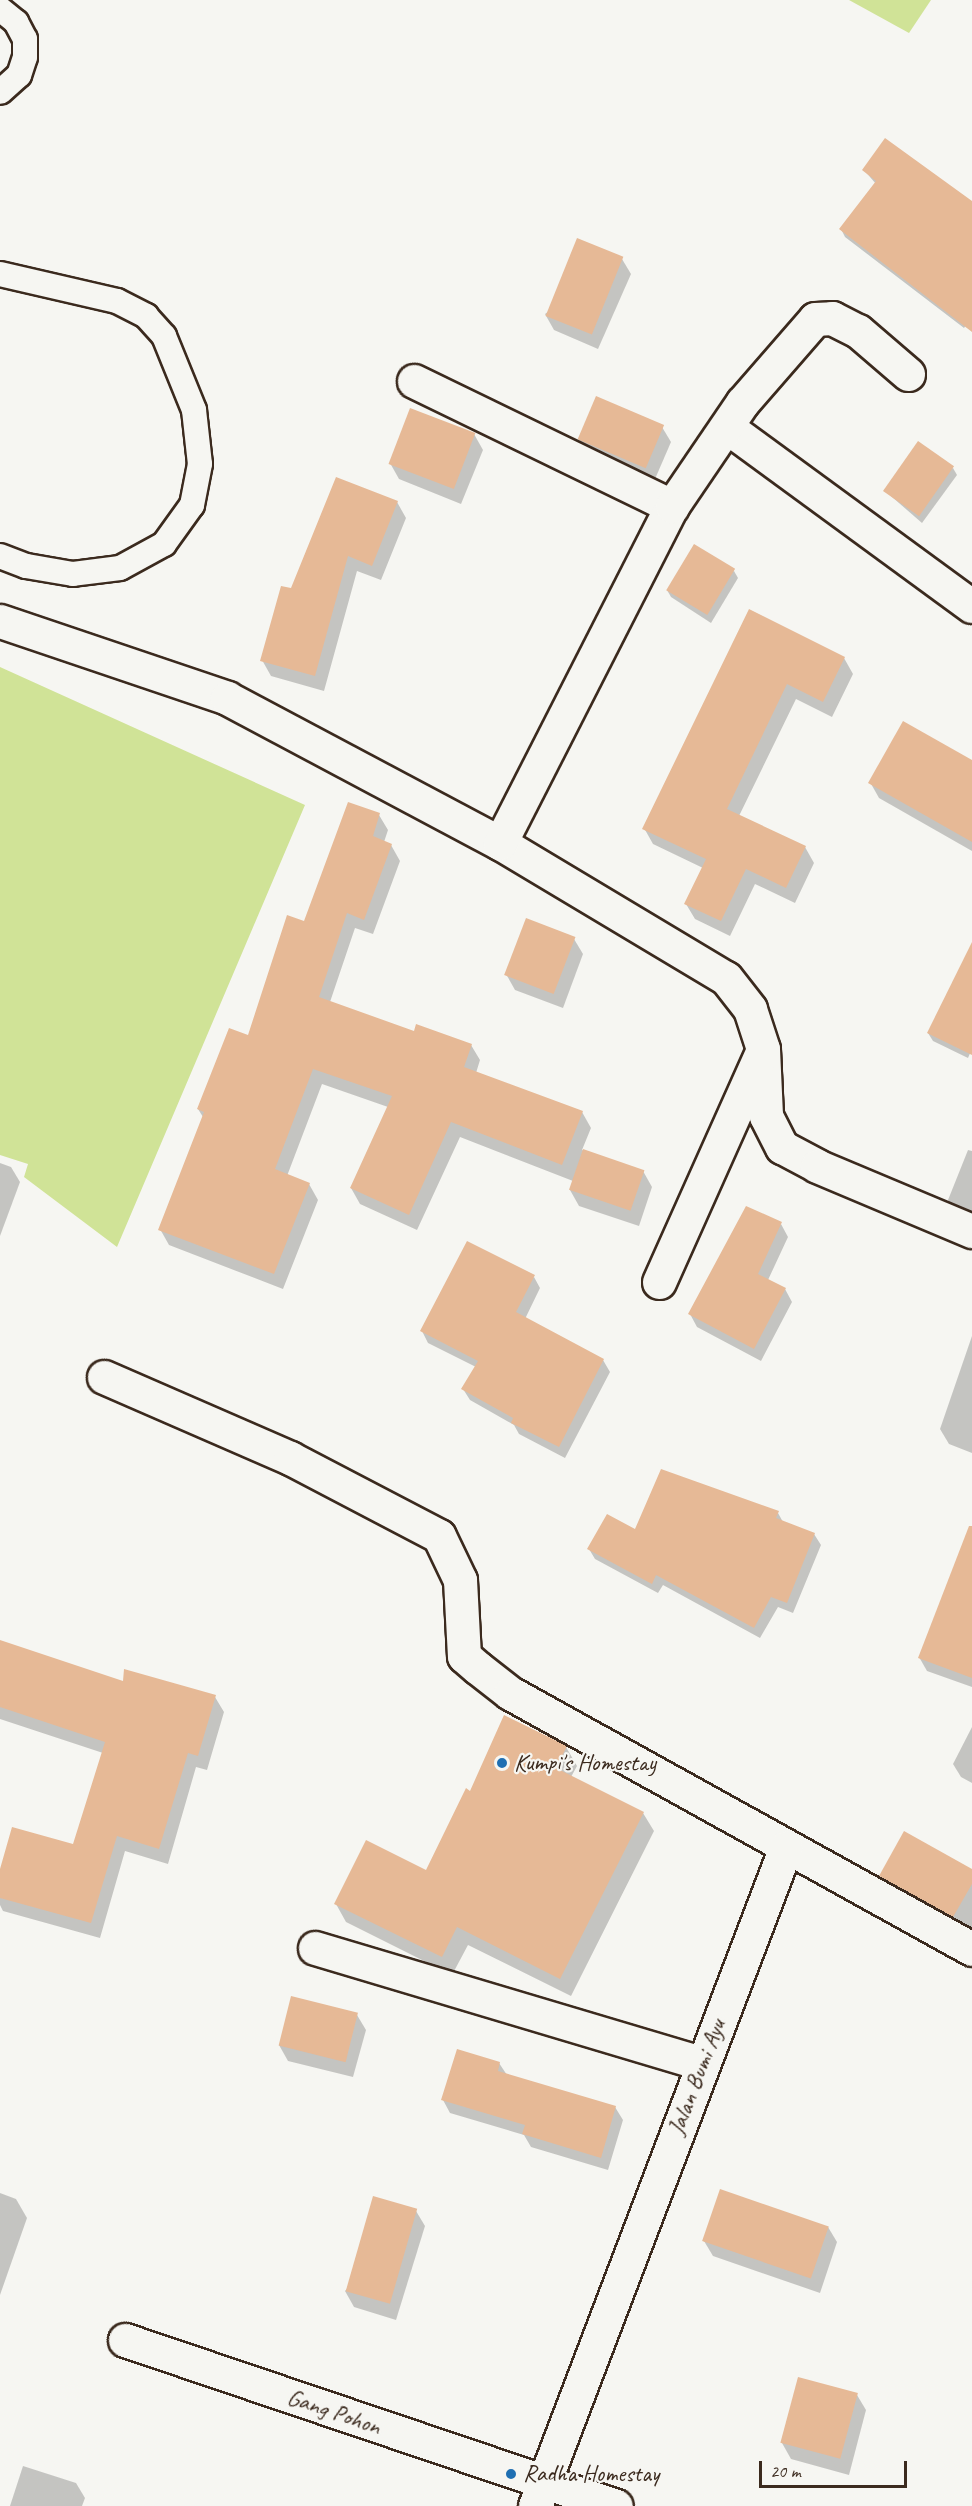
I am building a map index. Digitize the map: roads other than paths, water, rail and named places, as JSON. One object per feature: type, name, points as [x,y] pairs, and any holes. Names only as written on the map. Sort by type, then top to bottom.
[{"type":"street","points":[[500,843],[672,506],[742,403],[815,319],[832,318],[858,331],[908,374]]},
{"type":"street","points":[[414,381],[672,506]]},
{"type":"street","points":[[727,428],[972,606]]},
{"type":"street","points":[[0,621],[227,698],[500,843],[726,978],[750,1010],[763,1048],[766,1116],[782,1147],[817,1166],[972,1231]]},
{"type":"street","points":[[659,1282],[763,1048]]},
{"type":"street","points":[[104,1377],[290,1458],[439,1536],[460,1580],[464,1656],[510,1693],[972,1949]]},
{"type":"street","name":"Jalan Bumi Ayu","points":[[539,2495],[701,2063],[786,1847]]},
{"type":"street","points":[[315,1948],[701,2063]]},
{"type":"street","name":"Gang Pohon","points":[[125,2340],[539,2495],[616,2506]]},
{"type":"lane","points":[[0,9],[16,22],[25,39],[25,57],[19,75],[0,92]]},
{"type":"lane","points":[[0,274],[117,301],[146,316],[164,336],[194,410],[200,464],[192,505],[164,544],[120,568],[73,574],[26,566],[0,556]]},
{"type":"place","name":"Kumpi's Homestay","points":[[502,1763]]},
{"type":"place","name":"Radha Homestay","points":[[511,2474]]}]
